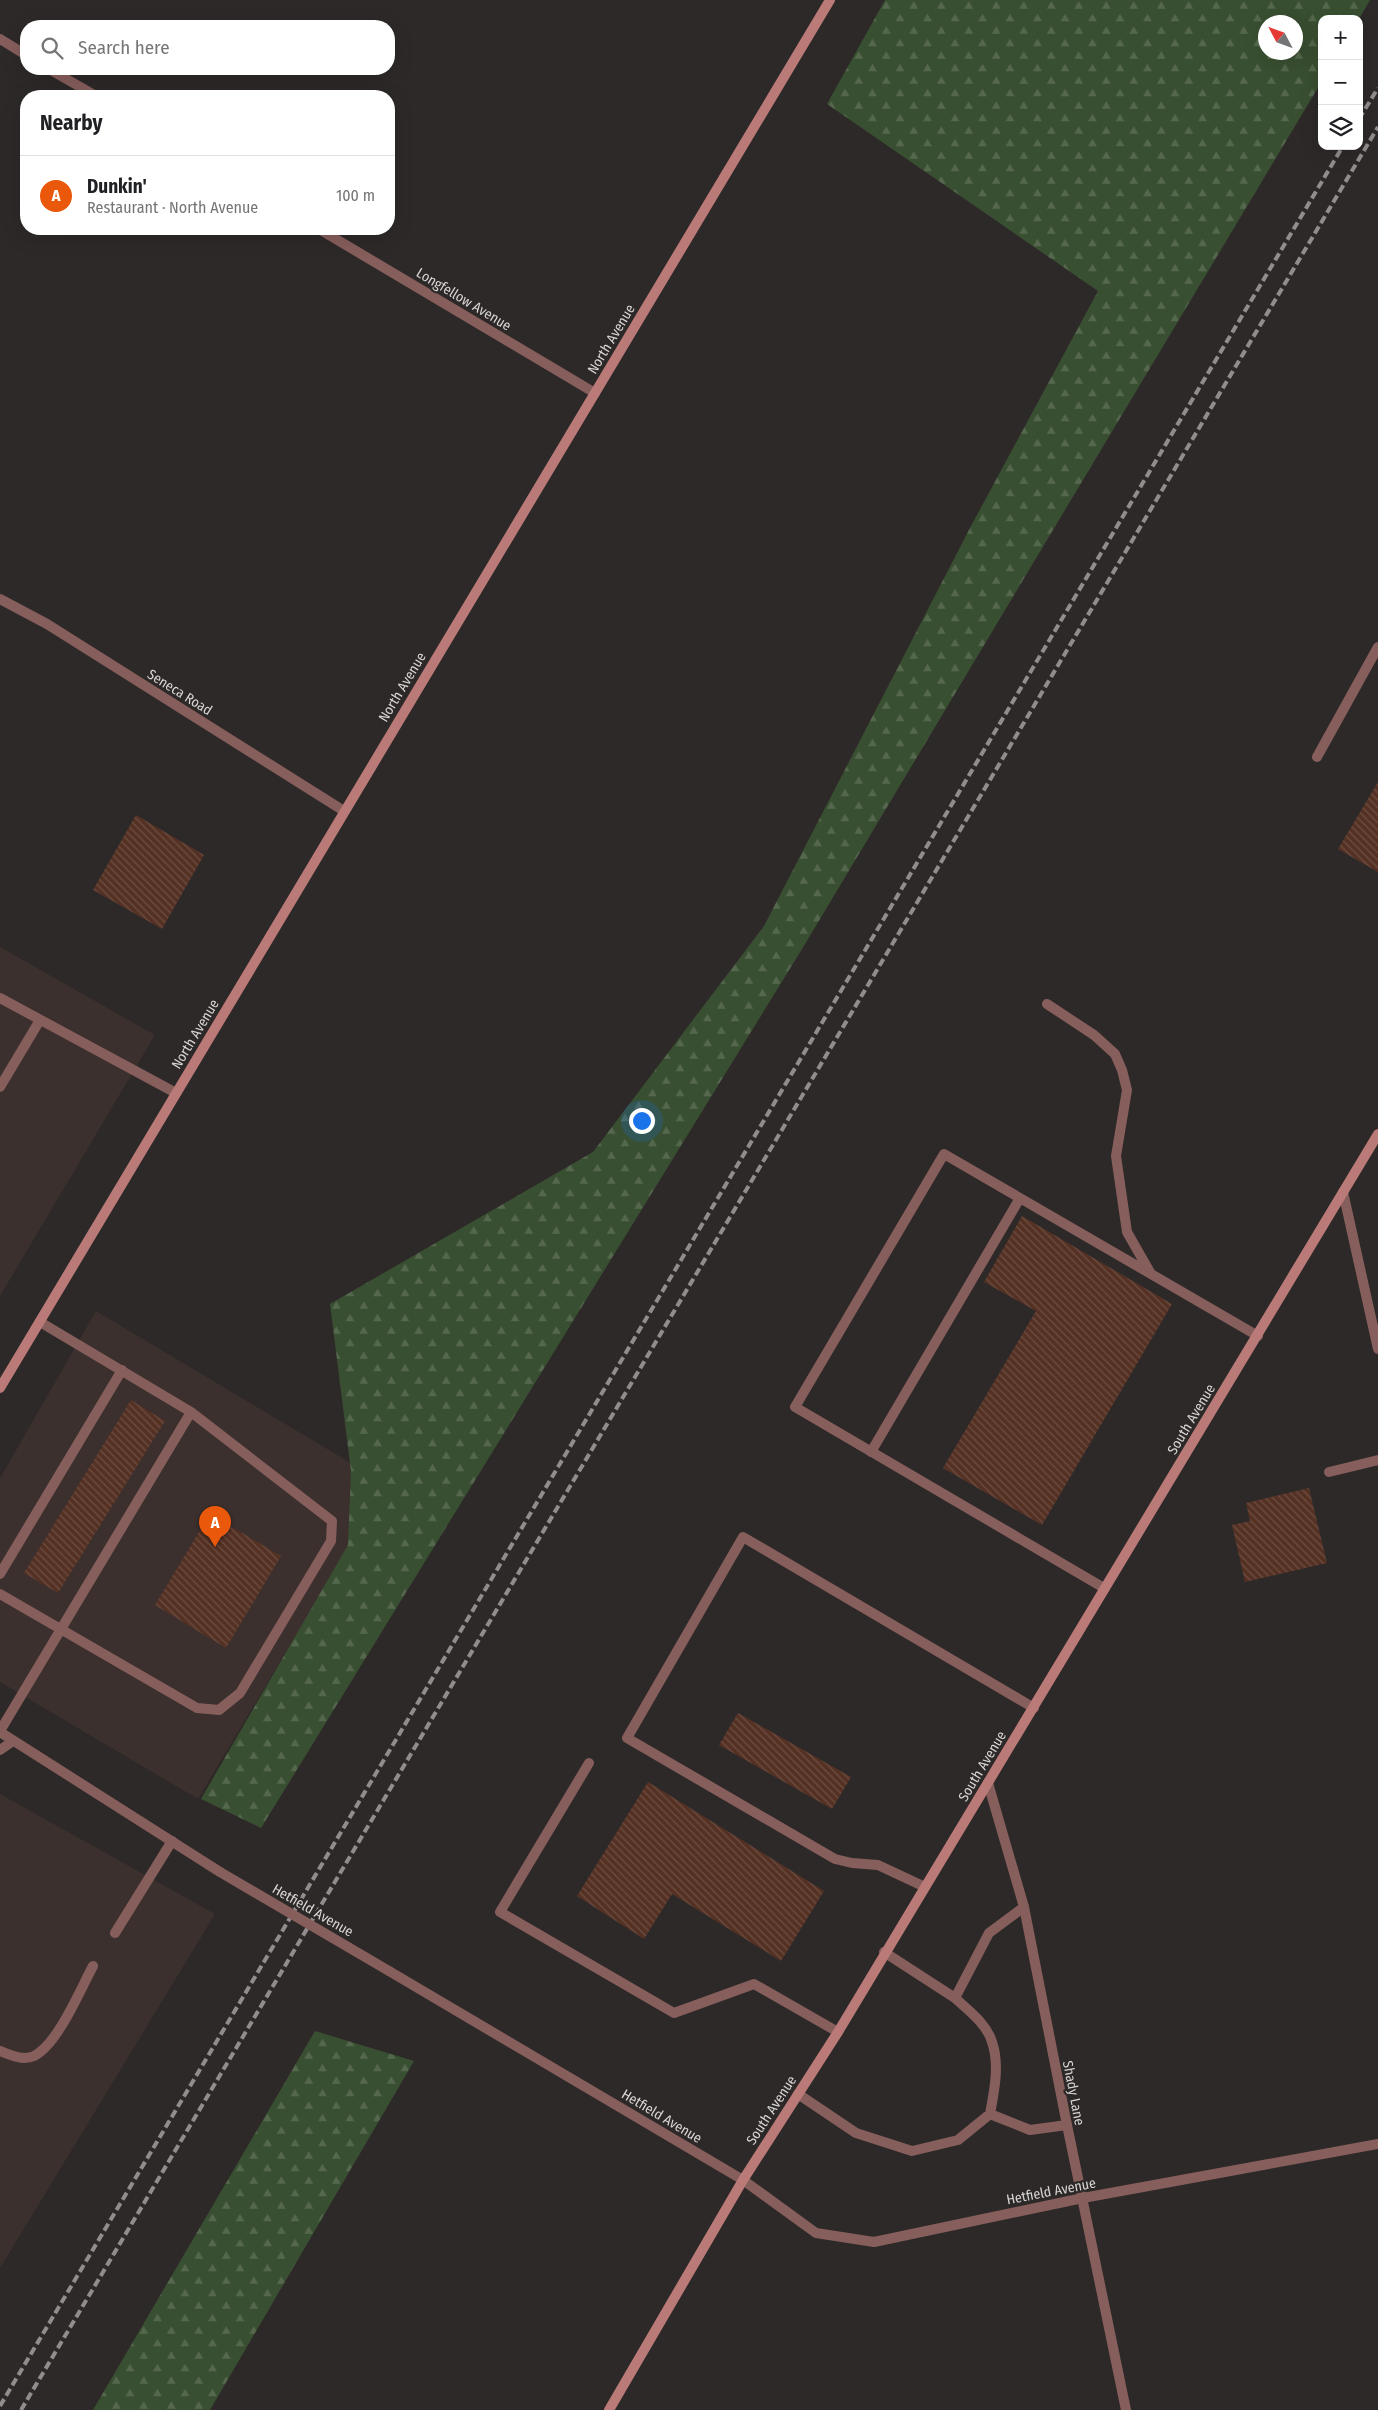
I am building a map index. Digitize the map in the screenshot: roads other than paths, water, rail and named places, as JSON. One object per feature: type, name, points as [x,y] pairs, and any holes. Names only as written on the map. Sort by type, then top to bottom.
[{"type":"main road","name":"North Avenue","points":[[0,1388],[830,0]]},
{"type":"main road","name":"South Avenue","points":[[609,2410],[743,2180],[838,2032],[884,1952],[1034,1708],[1104,1588],[1258,1336],[1378,1134]]},
{"type":"street","points":[[0,39],[20,51]]},
{"type":"street","points":[[59,75],[86,90]]},
{"type":"street","name":"Longfellow Avenue","points":[[329,235],[595,393]]},
{"type":"street","name":"Seneca Road","points":[[0,599],[47,624],[344,811]]},
{"type":"street","points":[[1317,757],[1378,647]]},
{"type":"street","points":[[0,998],[176,1093]]},
{"type":"street","points":[[1047,1004],[1094,1035],[1115,1054],[1122,1070],[1127,1090],[1116,1156],[1127,1232],[1151,1275]]},
{"type":"street","points":[[0,1087],[40,1020]]},
{"type":"street","points":[[1104,1588],[795,1407],[944,1154],[1258,1336]]},
{"type":"street","points":[[1343,1192],[1378,1349]]},
{"type":"street","points":[[871,1452],[1020,1198]]},
{"type":"street","points":[[0,1594],[198,1708],[219,1710],[240,1693],[332,1541],[332,1521],[191,1412],[40,1322]]},
{"type":"street","points":[[0,1574],[122,1370]]},
{"type":"street","points":[[0,1732],[191,1412]]},
{"type":"street","points":[[1329,1472],[1378,1460]]},
{"type":"street","points":[[924,1887],[878,1865],[852,1863],[835,1859],[627,1738],[743,1537],[1034,1708]]},
{"type":"street","name":"Hetfield Avenue","points":[[0,1732],[220,1872],[743,2180],[816,2233],[874,2242],[1083,2198],[1378,2144]]},
{"type":"street","points":[[0,1750],[13,1740]]},
{"type":"street","points":[[589,1763],[500,1912],[674,2013],[754,1984],[838,2032]]},
{"type":"street","name":"Shady Lane","points":[[988,1783],[1024,1907],[1126,2410]]},
{"type":"street","points":[[115,1933],[172,1841]]},
{"type":"street","points":[[955,1998],[989,1933],[1024,1907]]},
{"type":"street","points":[[798,2094],[856,2133],[912,2151],[958,2140],[990,2114],[996,2079],[992,2041],[975,2016],[955,1998],[884,1952]]},
{"type":"street","points":[[0,2051],[14,2057],[32,2057],[46,2047],[94,1966]]},
{"type":"street","points":[[990,2114],[1030,2130],[1067,2126]]},
{"type":"railway","points":[[1363,112],[1378,88]]},
{"type":"railway","points":[[21,2410],[1378,127]]},
{"type":"railway","points":[[0,2406],[1341,150]]},
{"type":"place","name":"Dunkin'","points":[[215,1547]]}]
